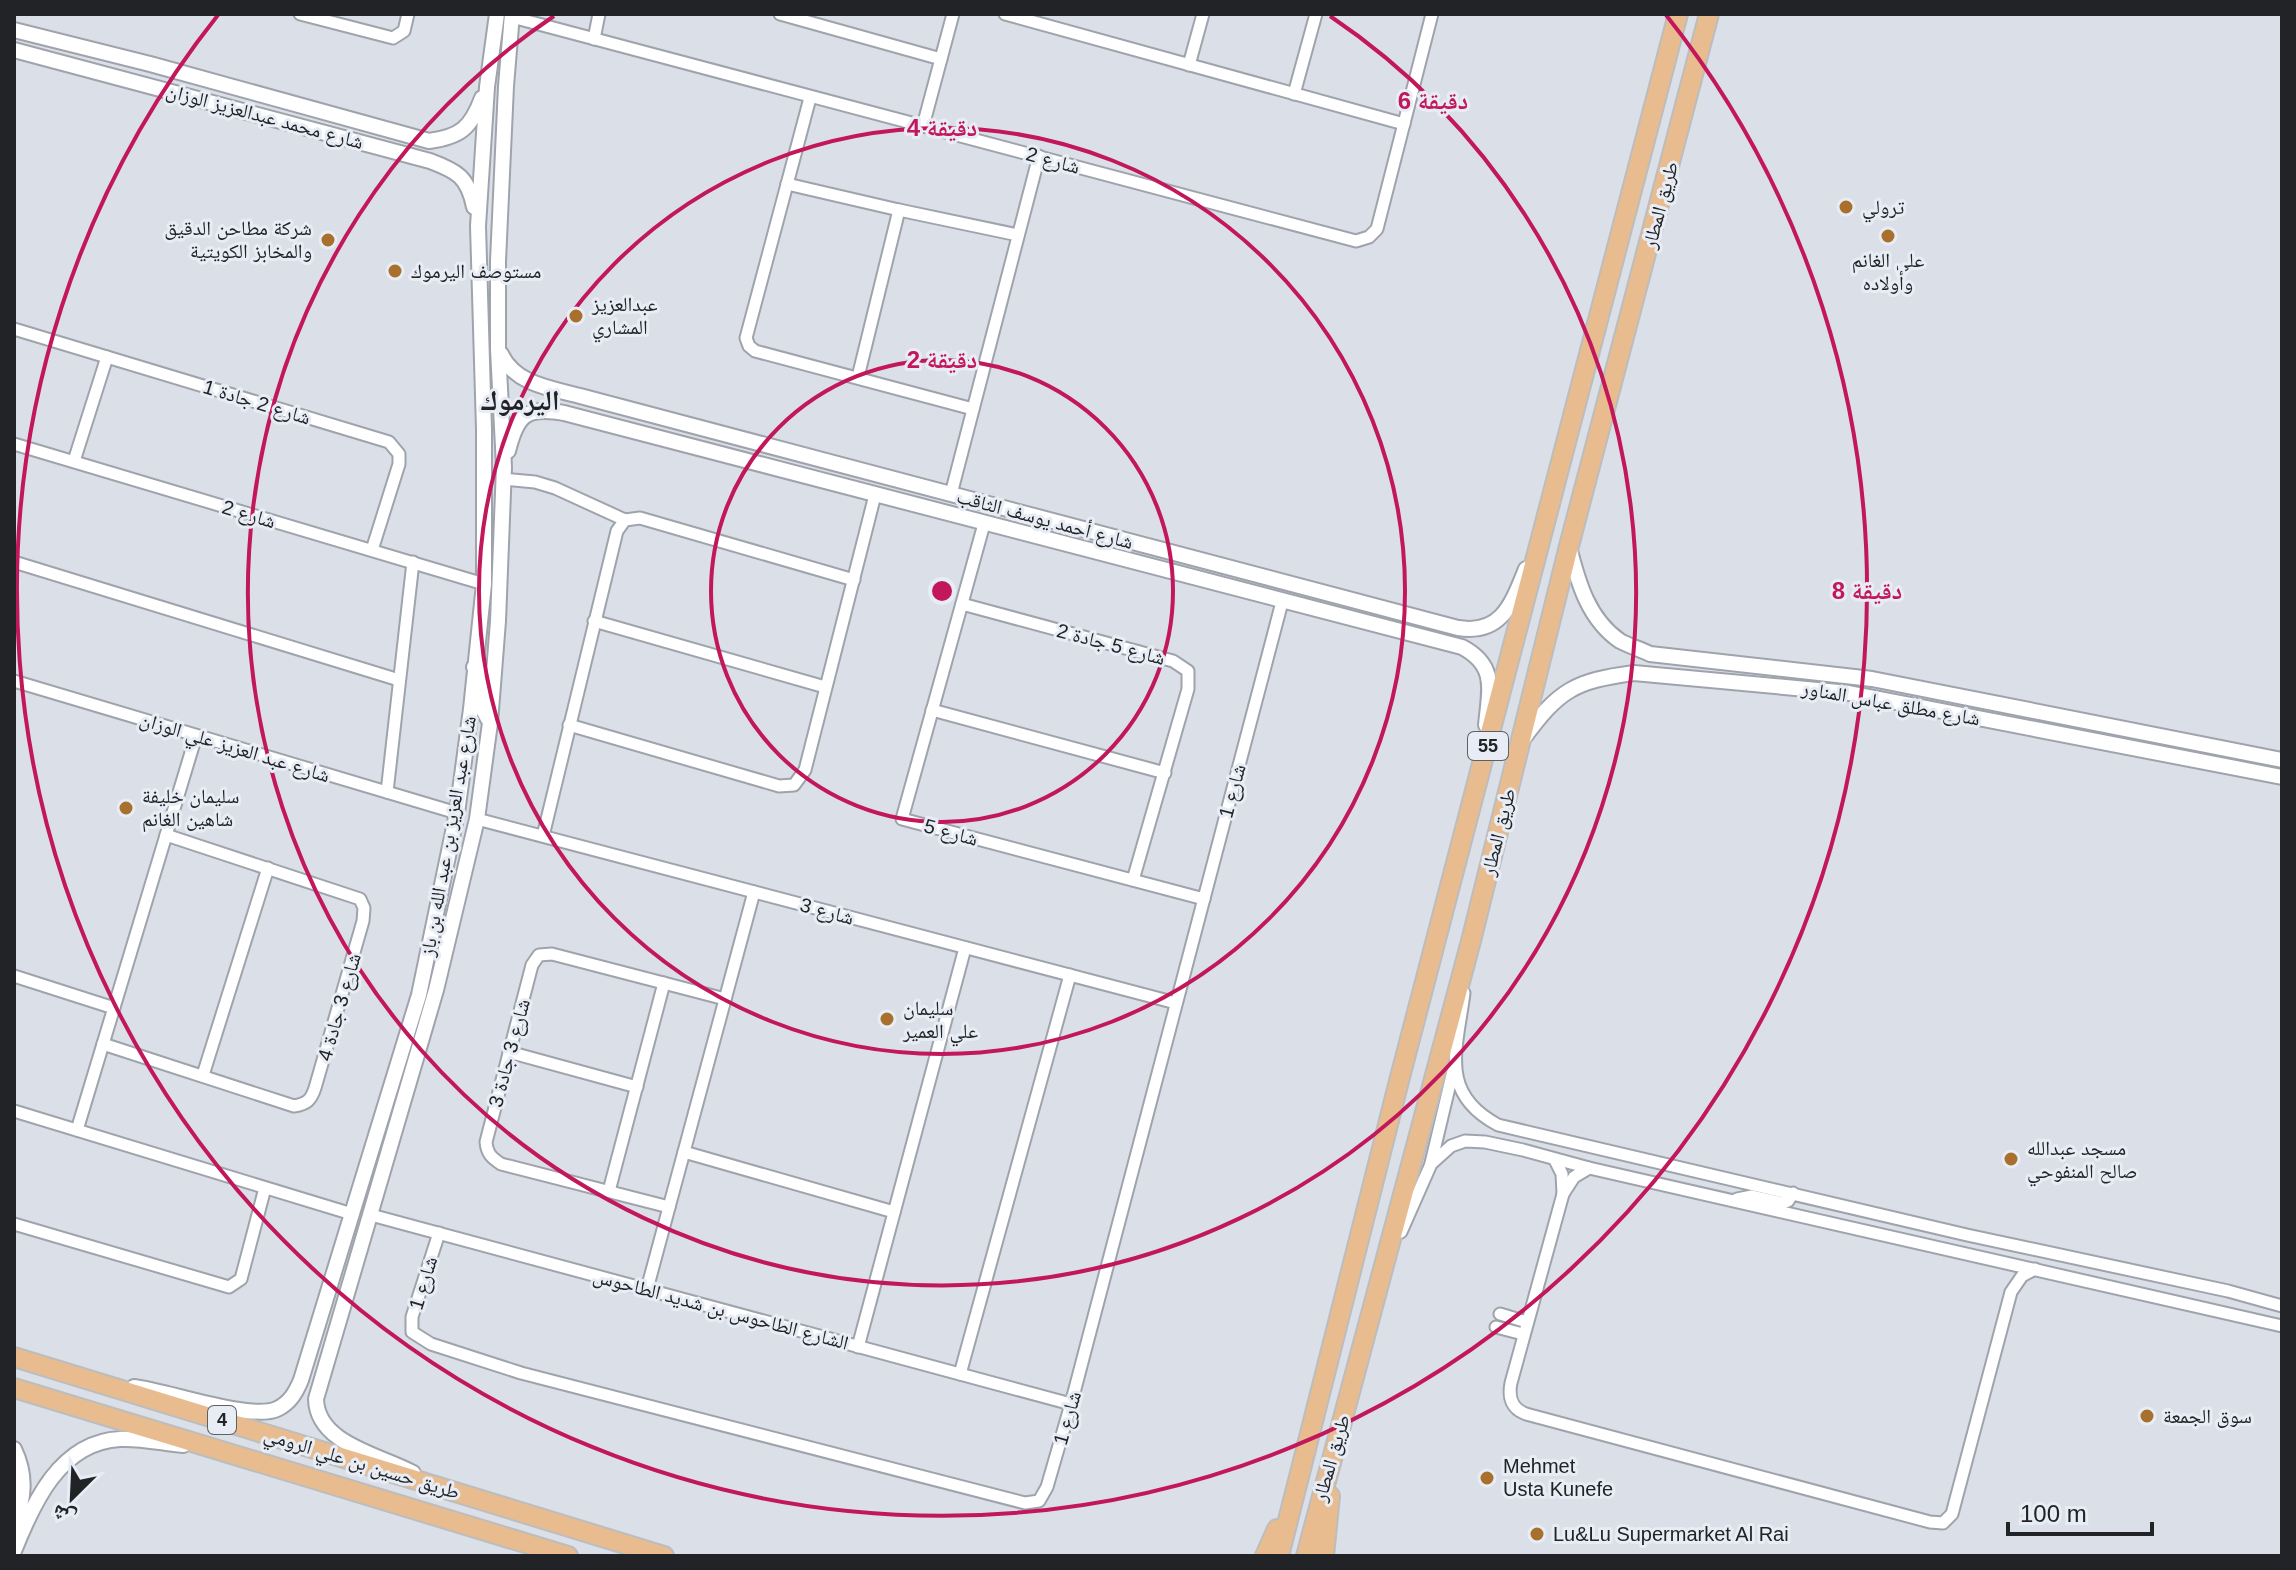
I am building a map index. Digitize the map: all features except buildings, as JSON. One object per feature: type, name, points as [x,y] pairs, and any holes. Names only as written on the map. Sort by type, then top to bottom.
[{"type":"highway","name":"طريق المطار","points":[[1279,1556],[1395,1097],[1678,14]]},
{"type":"highway","name":"طريق المطار","points":[[1306,1556],[1471,941],[1569,546],[1709,14]]},
{"type":"highway","name":"طريق حسين بن علي الرومي","points":[[14,1357],[664,1556]]},
{"type":"highway","name":"طريق حسين بن علي الرومي","points":[[14,1388],[568,1556]]},
{"type":"highway","points":[[1324,1556],[1336,1445]]},
{"type":"highway","points":[[1265,1556],[1298,1479]]},
{"type":"street","points":[[300,14],[393,38],[404,31],[408,14]]},
{"type":"street","points":[[594,39],[599,14]]},
{"type":"street","points":[[780,14],[941,59]]},
{"type":"street","points":[[834,28],[838,14]]},
{"type":"street","points":[[923,126],[953,14]]},
{"type":"street","points":[[1005,14],[1404,124]]},
{"type":"street","points":[[1189,65],[1203,14]]},
{"type":"street","points":[[1294,94],[1316,14]]},
{"type":"street","name":"شارع 2","points":[[507,15],[1356,241],[1369,237],[1377,229],[1432,14]]},
{"type":"street","name":"شارع عبد العزيز بن عبد الله بن باز","points":[[105,1385],[165,1392],[247,1412],[269,1412],[292,1398],[301,1380],[419,995],[457,813],[484,584],[484,429],[478,226],[487,87],[507,15]]},
{"type":"street","name":"شارع عبد العزيز بن عبد الله بن باز","points":[[431,1484],[333,1435],[321,1420],[316,1406],[318,1386],[436,990],[477,819],[495,658],[503,473],[498,349],[499,231],[507,15]]},
{"type":"street","name":"شارع محمد عبدالعزيز الوزان","points":[[14,30],[429,141],[452,138],[475,115],[487,87]]},
{"type":"street","name":"شارع محمد عبدالعزيز الوزان","points":[[14,50],[404,152],[449,168],[465,180],[472,195],[478,226]]},
{"type":"street","points":[[112,75],[124,72],[159,81],[165,75],[165,68]]},
{"type":"street","points":[[180,93],[181,83],[188,79],[225,90],[232,87]]},
{"type":"street","points":[[810,98],[746,338],[755,351],[973,409]]},
{"type":"street","points":[[404,152],[409,146],[408,137]]},
{"type":"street","points":[[951,494],[1039,156]]},
{"type":"street","points":[[787,184],[1018,235]]},
{"type":"street","points":[[858,377],[899,210]]},
{"type":"street","name":"شارع 2 جادة 1","points":[[14,329],[389,442],[399,454],[399,464],[372,550]]},
{"type":"street","name":"شارع أحمد يوسف الثاقب","points":[[498,349],[507,367],[521,378],[610,404],[1470,630],[1485,627],[1511,605],[1547,521]]},
{"type":"street","points":[[74,461],[107,357]]},
{"type":"street","points":[[564,413],[562,407],[565,401],[571,399],[604,407],[610,404]]},
{"type":"street","name":"شارع أحمد يوسف الثاقب","points":[[503,473],[515,426],[526,414],[540,410],[564,413],[1462,647],[1481,661],[1490,680],[1483,764]]},
{"type":"street","name":"شارع 2","points":[[14,444],[484,584]]},
{"type":"street","points":[[503,473],[545,485],[625,520],[640,518],[854,580]]},
{"type":"street","points":[[569,725],[779,786],[794,785],[805,770],[875,495]]},
{"type":"street","points":[[543,836],[617,531],[625,520]]},
{"type":"street","points":[[1012,531],[1023,526],[1058,533],[1062,529],[1061,523]]},
{"type":"street","name":"شارع 5","points":[[984,524],[902,819],[1204,899]]},
{"type":"street","name":"شارع مطلق عباس المناور","points":[[1569,546],[1579,584],[1595,615],[1620,640],[1650,654],[1872,679],[2282,760]]},
{"type":"street","points":[[14,562],[399,680]]},
{"type":"street","points":[[387,792],[413,562]]},
{"type":"street","name":"شارع 1","points":[[439,1233],[412,1317],[412,1332],[431,1344],[521,1373],[1025,1503],[1039,1501],[1071,1404],[1282,602]]},
{"type":"street","points":[[481,604],[486,617],[483,653],[488,659],[495,658]]},
{"type":"street","name":"شارع 5 جادة 2","points":[[962,604],[1173,661],[1188,671],[1188,689],[1133,880]]},
{"type":"street","points":[[594,621],[825,687]]},
{"type":"street","points":[[1395,631],[1413,626],[1448,633],[1458,628]]},
{"type":"street","points":[[1732,682],[1728,676],[1729,669],[1738,664]]},
{"type":"street","points":[[474,667],[478,666],[484,672],[481,706],[490,723]]},
{"type":"street","name":"شارع مطلق عباس المناور","points":[[1521,742],[1546,708],[1570,688],[1599,678],[1634,673],[1849,693],[2282,777]]},
{"type":"street","name":"شارع عبد العزيز علي الوزان","points":[[14,681],[457,813]]},
{"type":"street","points":[[932,710],[1165,773]]},
{"type":"street","points":[[77,1130],[196,736]]},
{"type":"street","name":"شارع 3","points":[[477,819],[1176,1003]]},
{"type":"street","name":"شارع 3 جادة 4","points":[[103,1044],[294,1106],[305,1104],[315,1088],[363,921],[364,908],[360,899],[166,835]]},
{"type":"street","points":[[203,1075],[268,868]]},
{"type":"street","points":[[647,1289],[754,892]]},
{"type":"street","points":[[434,928],[436,939],[429,987],[436,990]]},
{"type":"street","points":[[1382,1277],[1431,1164],[1456,1058],[1471,941]]},
{"type":"street","points":[[858,1347],[965,948]]},
{"type":"street","name":"شارع 3 جادة 3","points":[[669,1207],[501,1164],[487,1151],[486,1142],[532,965],[539,955],[552,954],[725,999]]},
{"type":"street","points":[[960,1374],[1070,975]]},
{"type":"street","points":[[14,976],[114,1008]]},
{"type":"street","points":[[609,1191],[664,983]]},
{"type":"street","points":[[419,995],[428,999],[418,1038],[420,1047]]},
{"type":"street","points":[[509,1052],[637,1087]]},
{"type":"street","points":[[1456,1058],[1461,1094],[1479,1115],[1498,1125],[1967,1235],[2228,1291],[2282,1306]]},
{"type":"street","points":[[14,1111],[352,1214]]},
{"type":"street","points":[[1431,1164],[1451,1146],[1465,1141],[1485,1142],[2282,1326]]},
{"type":"street","points":[[1529,1151],[1528,1144],[1532,1141],[1556,1145],[1580,1144]]},
{"type":"street","points":[[684,1152],[894,1212]]},
{"type":"street","points":[[1555,1160],[1562,1174],[1563,1194]]},
{"type":"street","points":[[1589,1168],[1574,1177],[1563,1194],[1523,1334],[1510,1390],[1510,1400],[1521,1412],[1939,1523],[1950,1518],[1955,1505],[2011,1292],[2022,1276],[2035,1269]]},
{"type":"street","points":[[14,1224],[229,1287],[241,1279],[265,1188]]},
{"type":"street","points":[[1728,1200],[1752,1196],[1783,1203],[1793,1193]]},
{"type":"street","name":"الشارع الطاحوس بن شديد الطاحوس","points":[[371,1215],[1071,1404]]},
{"type":"street","points":[[2173,1302],[2174,1291],[2181,1287],[2228,1291]]},
{"type":"street","points":[[1500,1314],[1527,1322]]},
{"type":"street","points":[[1496,1327],[1523,1334]]},
{"type":"street","points":[[14,1551],[30,1513],[46,1486],[62,1465],[78,1452],[98,1443],[120,1439],[204,1446]]},
{"type":"street","points":[[14,1449],[22,1469],[24,1488],[14,1526]]},
{"type":"place","name":"ترولي","points":[[1846,207]]},
{"type":"place","name":"علي الغانم وأولاده","points":[[1888,236]]},
{"type":"place","name":"شركة مطاحن الدقيق والمخابز الكويتية","points":[[328,240]]},
{"type":"place","name":"مستوصف اليرموك","points":[[395,271]]},
{"type":"place","name":"عبدالعزيز المشاري","points":[[576,316]]},
{"type":"place","name":"سليمان خليفة شاهين الغانم","points":[[126,808]]},
{"type":"place","name":"سليمان علي العمير","points":[[887,1019]]},
{"type":"place","name":"مسجد عبدالله صالح المنفوحي","points":[[2011,1159]]},
{"type":"place","name":"سوق الجمعة","points":[[2147,1416]]},
{"type":"place","name":"Mehmet Usta Kunefe","points":[[1487,1478]]},
{"type":"place","name":"Lu&Lu Supermarket Al Rai","points":[[1537,1534]]},
{"type":"district","name":"اليرموك","points":[[520,400]]}]
